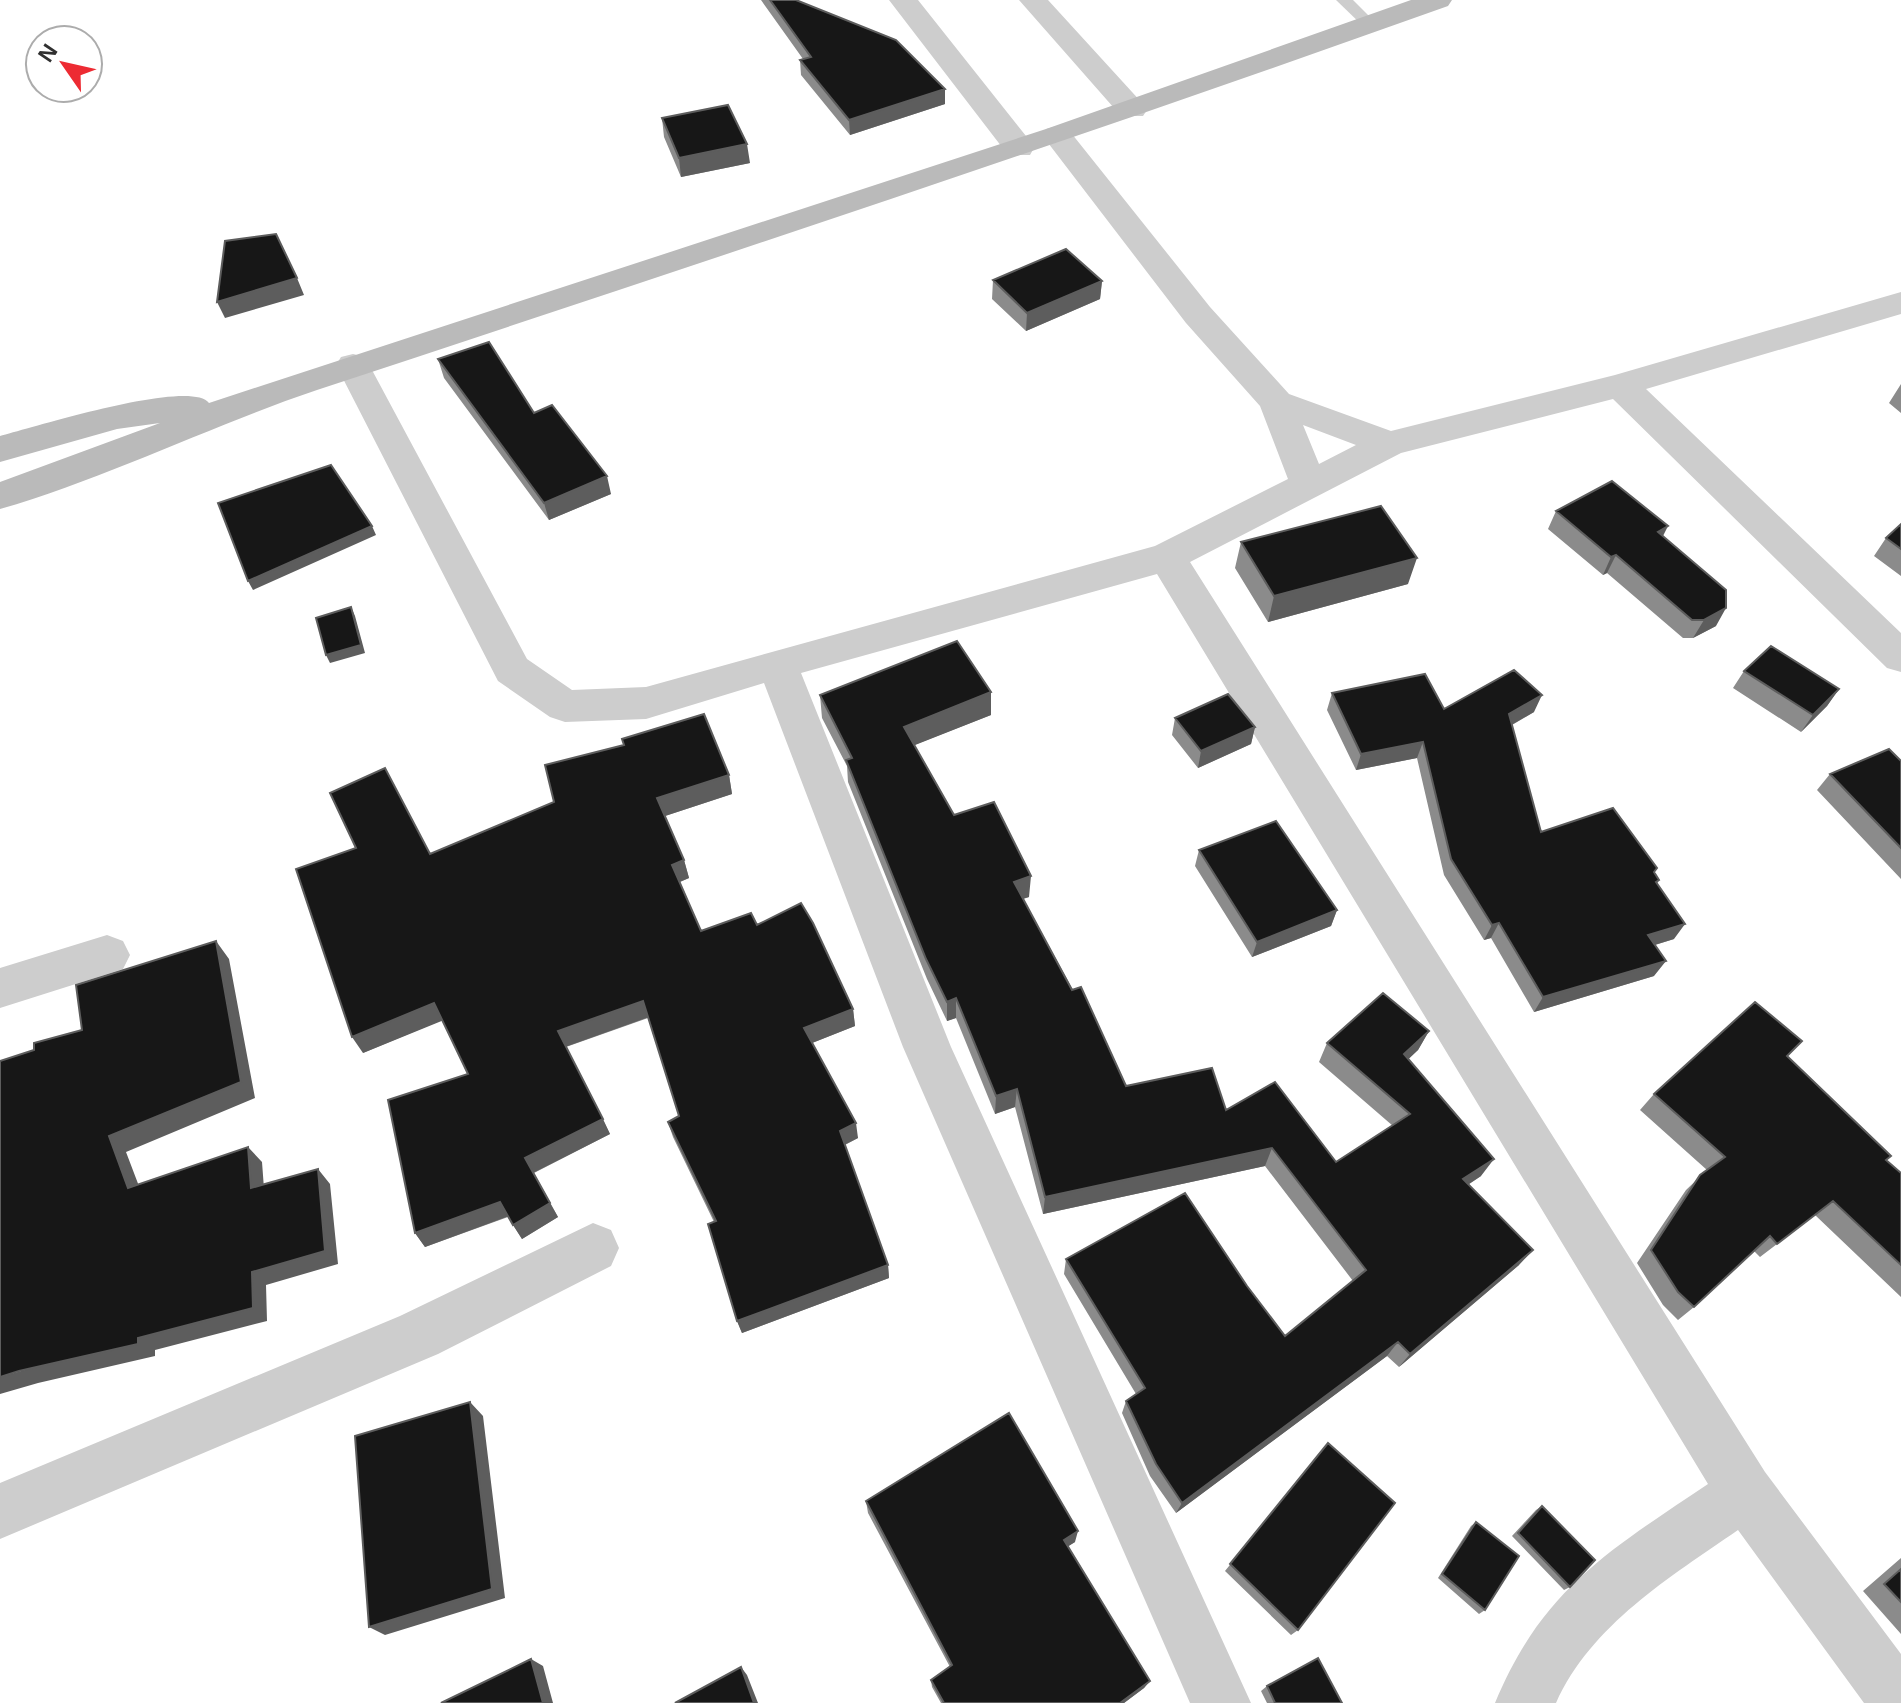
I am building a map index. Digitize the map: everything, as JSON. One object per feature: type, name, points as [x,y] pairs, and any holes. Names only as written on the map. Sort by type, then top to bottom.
[{"type":"main road","points":[[0,496],[113,457],[252,399],[1132,110],[1438,0]]},
{"type":"main road","points":[[0,449],[117,417],[252,399]]},
{"type":"street","points":[[903,0],[1019,148]]},
{"type":"street","points":[[1033,0],[1132,110]]},
{"type":"street","points":[[1057,135],[1198,315],[1276,402],[1309,485]]},
{"type":"street","points":[[353,365],[512,670],[565,706],[646,703],[1167,557],[1389,444],[1620,385],[1901,303]]},
{"type":"street","points":[[1620,385],[1901,657]]},
{"type":"street","points":[[1276,402],[1389,444]]},
{"type":"street","points":[[1167,557],[1745,1492],[1901,1703]]},
{"type":"street","points":[[777,664],[927,1047],[1221,1703]]},
{"type":"street","points":[[0,988],[107,955]]},
{"type":"street","points":[[0,1511],[419,1335],[593,1248]]},
{"type":"street","points":[[1525,1703],[1536,1671],[1576,1621],[1622,1578],[1745,1492]]},
{"type":"lane","points":[[1344,0],[1369,24]]},
{"type":"building","points":[[770,0],[796,0],[896,40],[945,89],[849,120],[800,60],[811,57]]},
{"type":"building","points":[[728,105],[747,144],[679,158],[662,118]]},
{"type":"building","points":[[276,234],[297,278],[217,302],[225,241]]},
{"type":"building","points":[[1066,249],[1102,281],[1027,313],[993,280]]},
{"type":"building","points":[[489,342],[534,413],[552,405],[607,476],[544,503],[438,359]]},
{"type":"building","points":[[331,465],[372,526],[248,581],[218,503]]},
{"type":"building","points":[[1612,481],[1668,526],[1658,532],[1726,590],[1726,608],[1704,620],[1692,620],[1616,555],[1611,557],[1556,511]]},
{"type":"building","points":[[1381,506],[1417,558],[1274,596],[1241,542]]},
{"type":"building","points":[[1901,524],[1901,549],[1886,538]]},
{"type":"building","points":[[351,607],[361,645],[326,655],[316,618]]},
{"type":"building","points":[[957,641],[991,692],[904,727],[954,815],[994,802],[1031,876],[1014,882],[1072,990],[1081,987],[1126,1086],[1212,1068],[1226,1110],[1275,1082],[1336,1162],[1410,1114],[1327,1043],[1383,993],[1429,1031],[1404,1054],[1494,1159],[1463,1179],[1533,1250],[1410,1354],[1398,1342],[1182,1503],[1156,1464],[1126,1401],[1145,1388],[1066,1259],[1185,1193],[1247,1286],[1285,1336],[1366,1270],[1272,1148],[1045,1197],[1017,1089],[996,1096],[956,998],[947,1002],[926,959],[846,760],[852,758],[820,695]]},
{"type":"building","points":[[1771,646],[1839,689],[1813,715],[1744,671]]},
{"type":"building","points":[[1514,670],[1542,695],[1509,714],[1541,832],[1613,808],[1657,868],[1654,872],[1659,880],[1656,882],[1685,924],[1648,935],[1666,961],[1543,997],[1499,923],[1492,925],[1451,859],[1423,742],[1361,754],[1332,693],[1425,674],[1444,709]]},
{"type":"building","points":[[1228,694],[1255,727],[1201,751],[1175,718]]},
{"type":"building","points":[[704,714],[729,775],[657,798],[684,860],[672,865],[701,931],[751,913],[757,925],[801,903],[813,923],[853,1009],[804,1028],[856,1123],[840,1131],[888,1265],[737,1321],[708,1224],[716,1221],[668,1122],[679,1116],[643,1001],[558,1031],[603,1119],[525,1158],[550,1203],[513,1225],[500,1202],[415,1233],[388,1100],[468,1074],[434,1003],[352,1037],[296,869],[356,848],[330,793],[385,768],[430,854],[554,802],[545,765],[624,745],[622,739]]},
{"type":"building","points":[[1889,749],[1901,761],[1901,848],[1830,774]]},
{"type":"building","points":[[1276,821],[1337,910],[1257,942],[1199,850]]},
{"type":"building","points":[[216,941],[241,1082],[109,1136],[128,1188],[248,1147],[251,1188],[318,1169],[325,1251],[252,1272],[253,1308],[138,1338],[138,1344],[0,1377],[0,1061],[34,1050],[34,1043],[82,1030],[76,985]]},
{"type":"building","points":[[1755,1002],[1802,1041],[1787,1056],[1891,1156],[1886,1160],[1901,1173],[1901,1265],[1833,1201],[1777,1244],[1770,1236],[1694,1307],[1678,1292],[1651,1250],[1700,1175],[1725,1157],[1654,1094]]},
{"type":"building","points":[[470,1402],[492,1589],[369,1627],[355,1436]]},
{"type":"building","points":[[1009,1413],[1078,1531],[1064,1540],[1150,1681],[1120,1703],[944,1703],[931,1680],[952,1665],[866,1501]]},
{"type":"building","points":[[1328,1443],[1395,1503],[1298,1630],[1230,1564]]},
{"type":"building","points":[[1542,1506],[1595,1560],[1570,1587],[1518,1533]]},
{"type":"building","points":[[1476,1522],[1519,1556],[1485,1610],[1442,1574]]},
{"type":"building","points":[[1901,1569],[1901,1602],[1884,1584]]},
{"type":"building","points":[[1318,1658],[1342,1703],[1275,1703],[1267,1686]]},
{"type":"building","points":[[531,1659],[543,1703],[441,1703]]},
{"type":"building","points":[[741,1667],[754,1703],[675,1703]]}]
